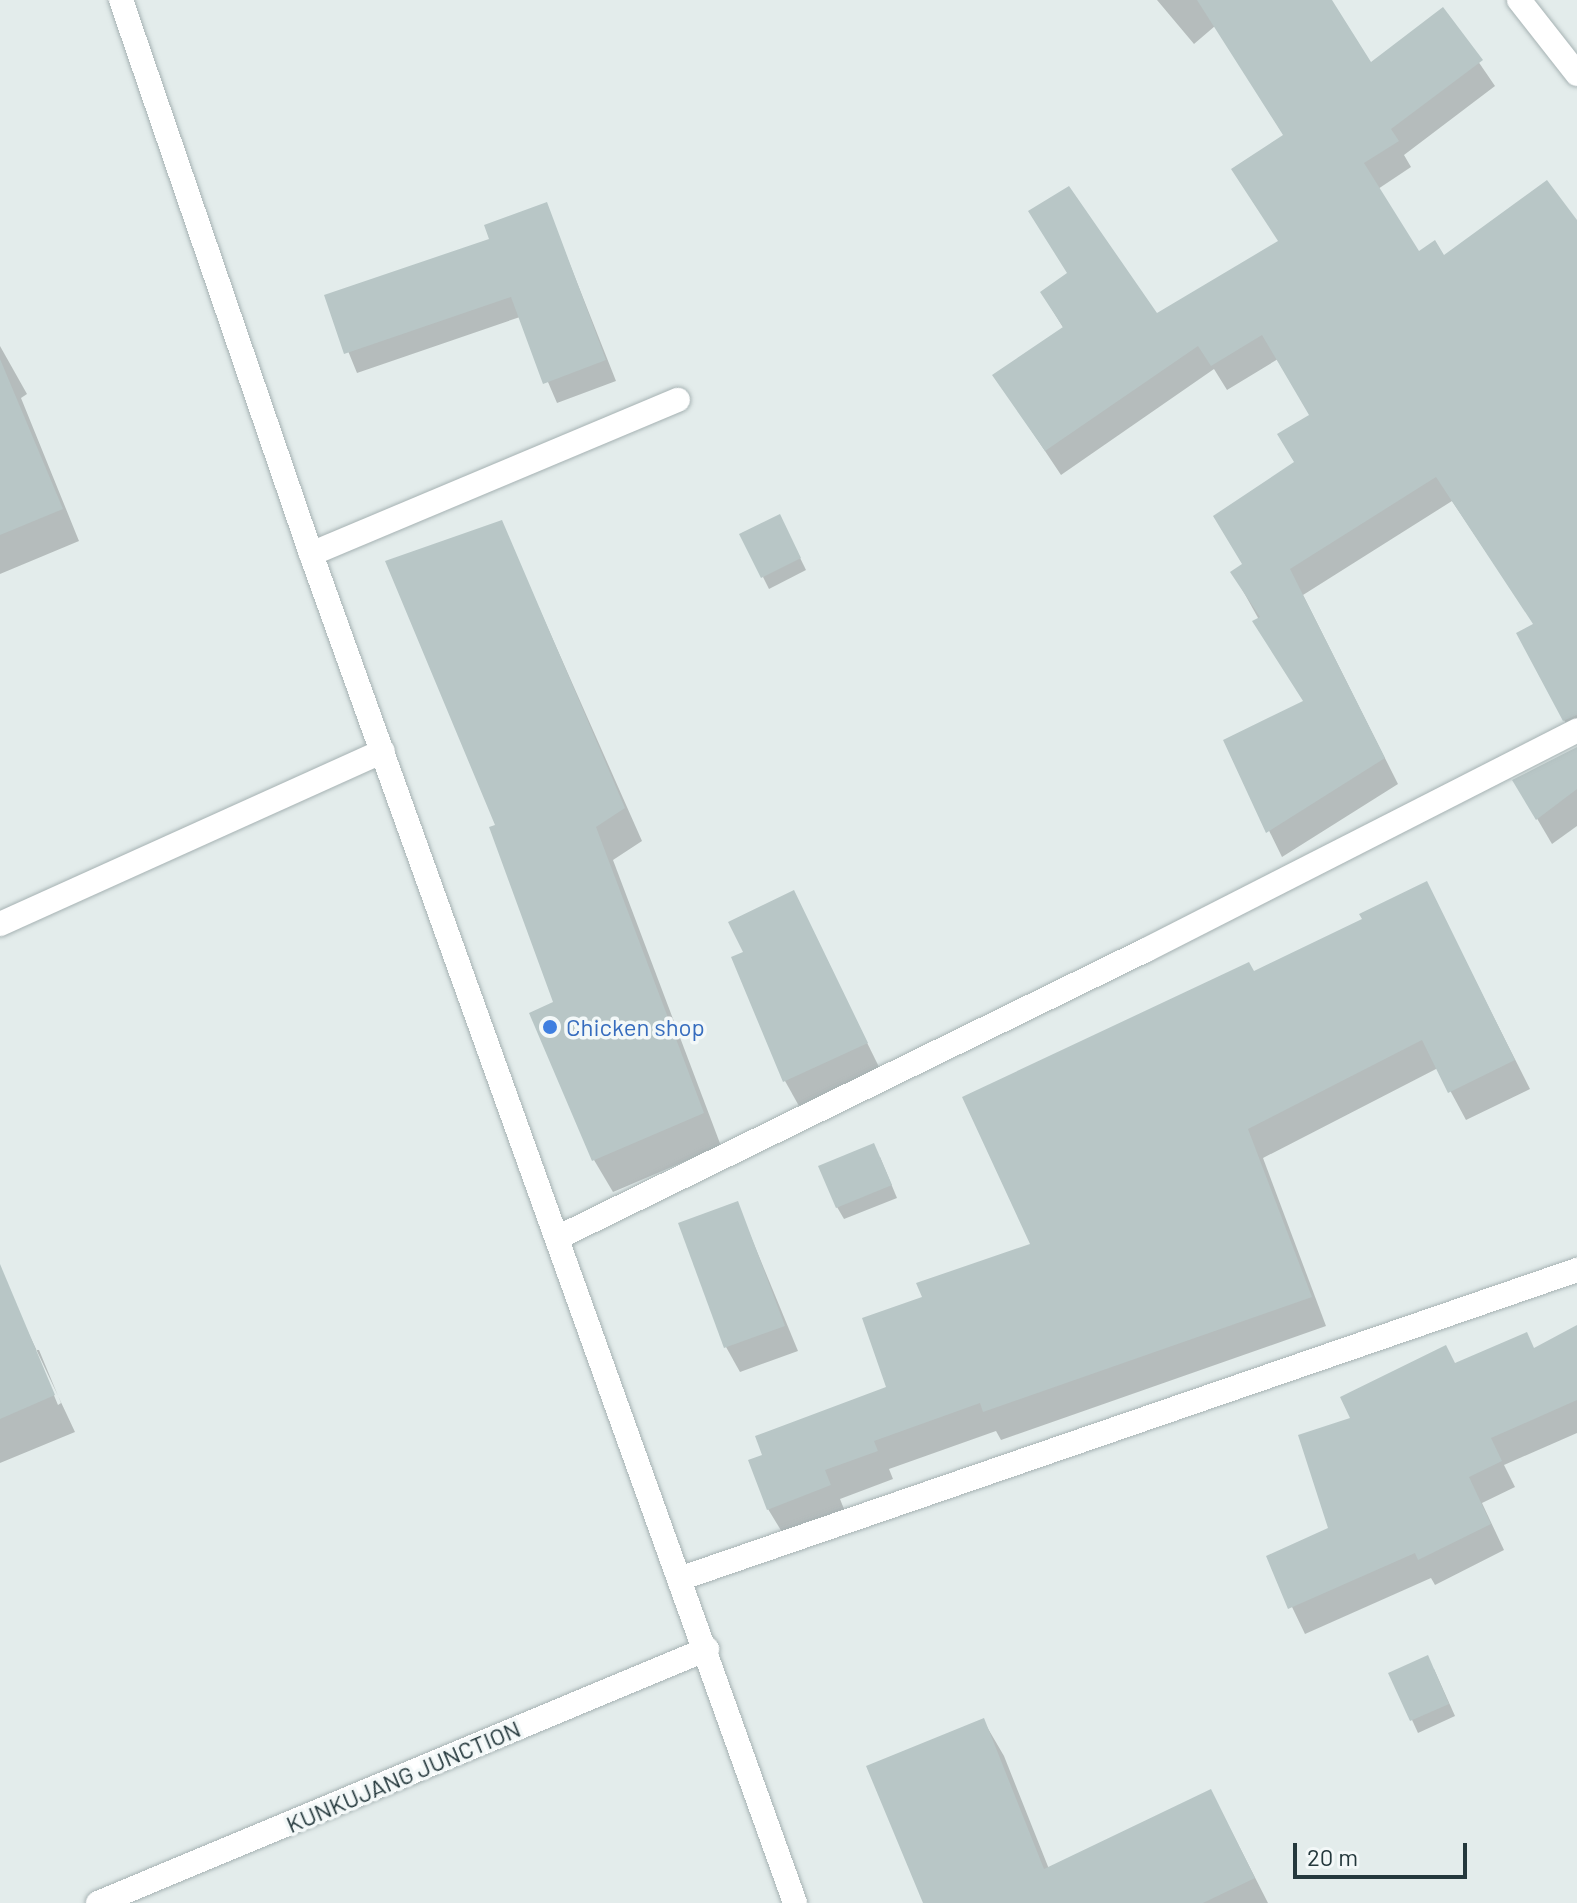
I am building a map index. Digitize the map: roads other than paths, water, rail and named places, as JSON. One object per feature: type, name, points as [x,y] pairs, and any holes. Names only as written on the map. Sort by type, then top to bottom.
[{"type":"street","points":[[121,0],[311,554],[682,1578],[795,1903]]},
{"type":"street","points":[[1519,0],[1577,74]]},
{"type":"street","points":[[311,554],[678,400]]},
{"type":"street","points":[[559,1237],[1174,936],[1577,730]]},
{"type":"street","points":[[0,924],[383,751]]},
{"type":"street","points":[[682,1578],[1577,1270]]},
{"type":"street","name":"KUNKUJANG JUNCTION","points":[[98,1903],[707,1649]]},
{"type":"place","name":"Chicken shop","points":[[550,1027]]}]
